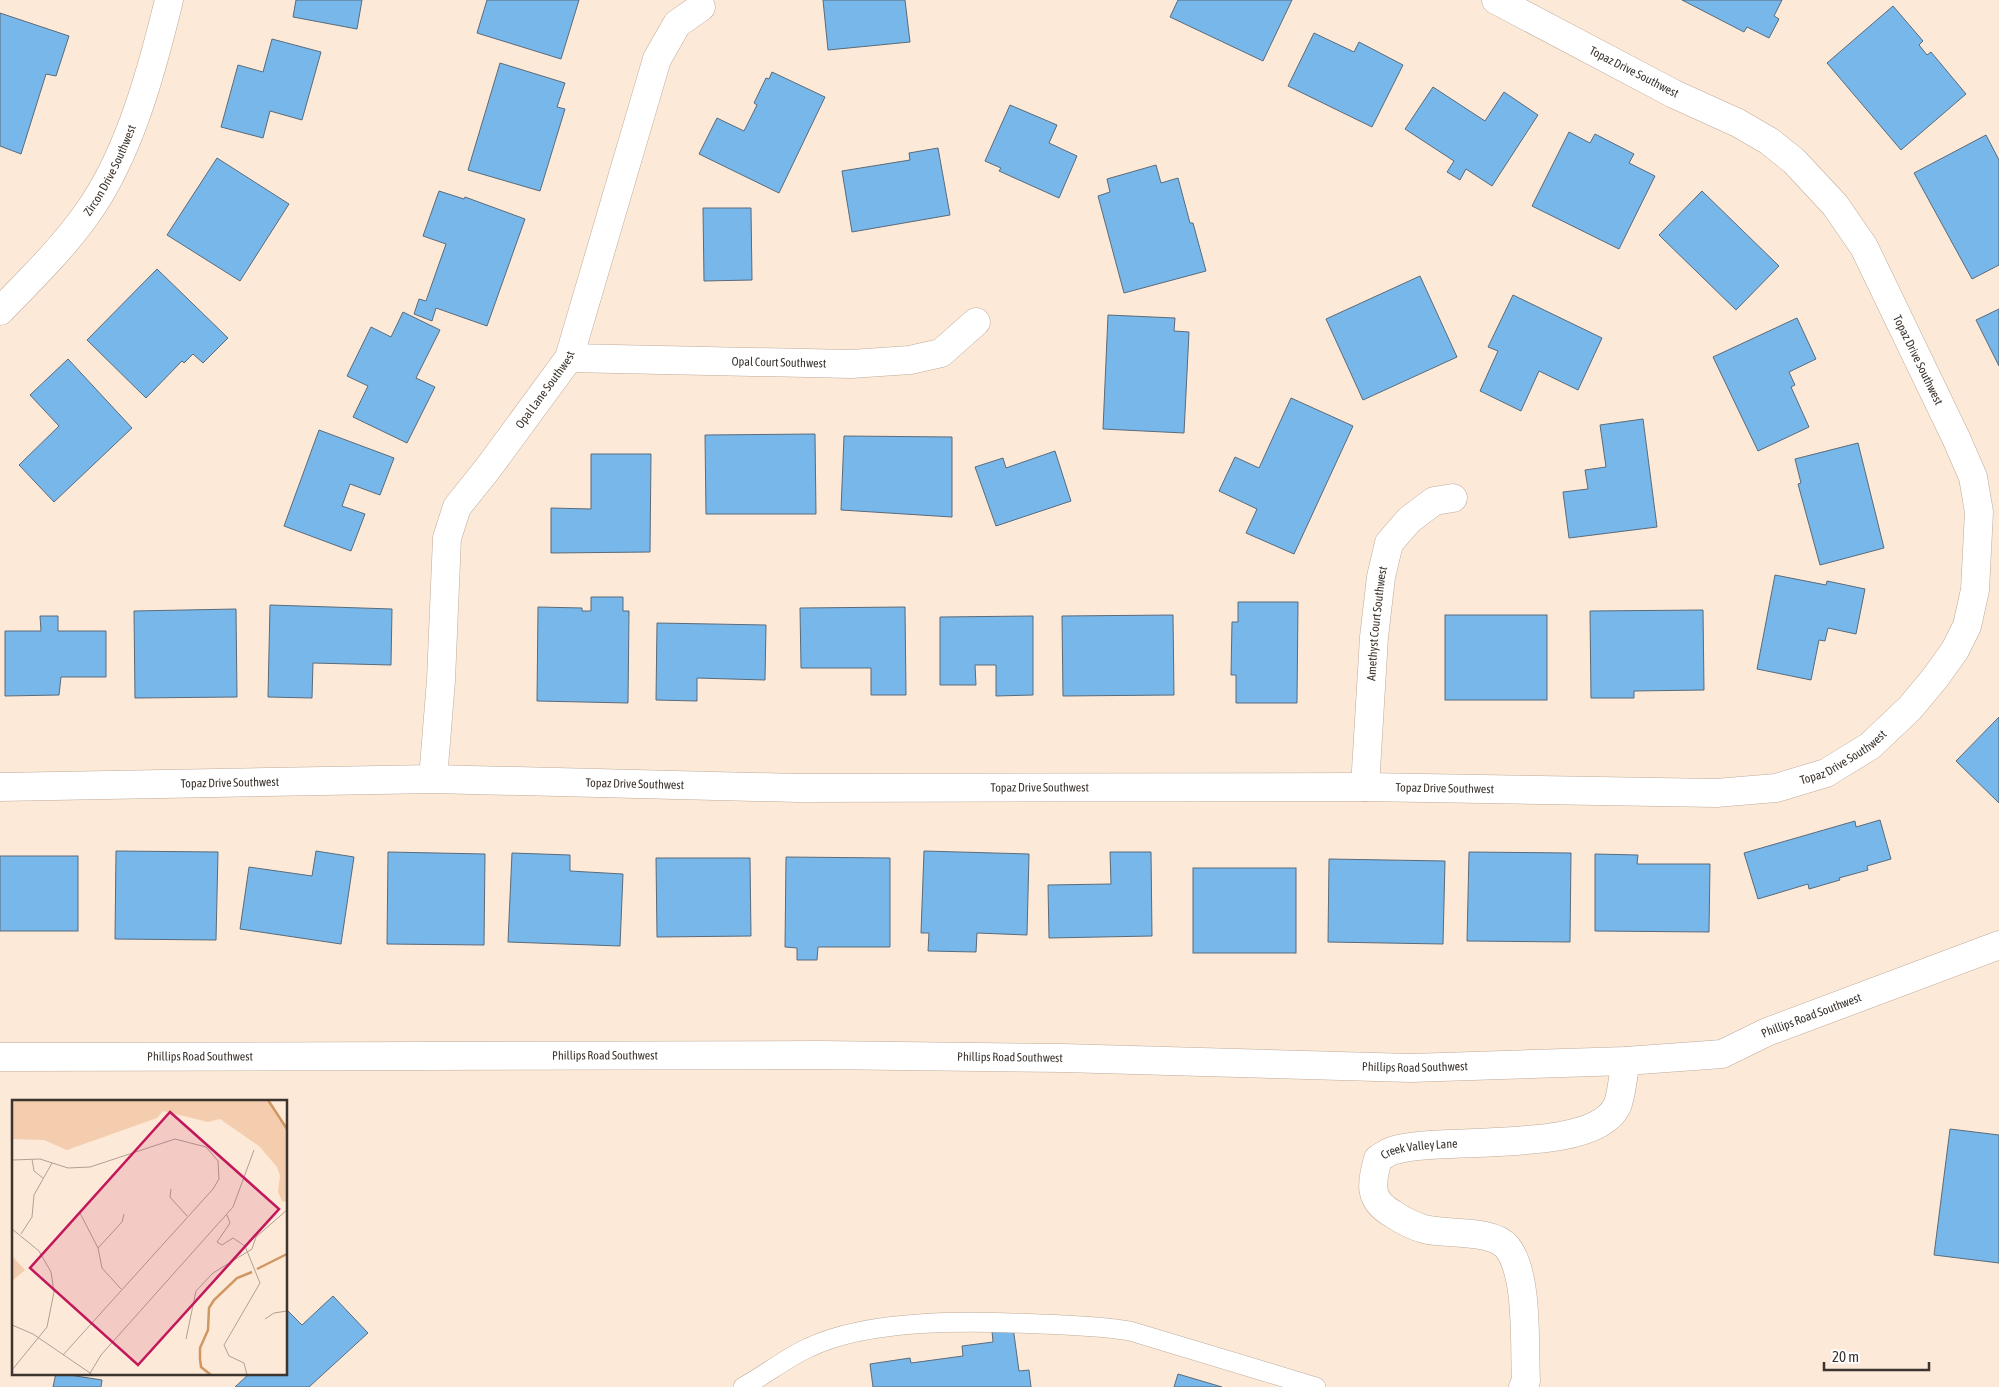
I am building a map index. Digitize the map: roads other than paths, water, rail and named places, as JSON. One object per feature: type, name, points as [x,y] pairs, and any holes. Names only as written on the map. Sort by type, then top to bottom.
[{"type":"street","name":"Zircon Drive Southwest","points":[[0,311],[50,259],[87,214],[109,177],[130,130],[151,71],[170,0]]},
{"type":"street","name":"Topaz Drive Southwest","points":[[0,787],[433,779],[798,788],[1365,788],[1716,793],[1776,788],[1826,773],[1870,746],[1910,708],[1955,650],[1966,626],[1975,590],[1979,512],[1973,477],[1864,248],[1835,205],[1794,161],[1761,136],[1738,123],[1674,94],[1496,0]]},
{"type":"street","name":"Opal Lane Southwest","points":[[433,779],[441,680],[447,538],[457,506],[489,467],[569,358],[657,59],[677,24],[701,7]]},
{"type":"street","name":"Opal Court Southwest","points":[[569,358],[851,364],[910,360],[941,353],[976,322]]},
{"type":"street","name":"Amethyst Court Southwest","points":[[1365,788],[1374,637],[1381,577],[1389,543],[1409,520],[1434,501],[1453,498]]},
{"type":"street","name":"Phillips Road Southwest","points":[[0,1057],[820,1055],[1063,1058],[1411,1068],[1626,1061],[1722,1054],[1767,1032],[1999,945]]},
{"type":"street","name":"Creek Valley Lane","points":[[1523,1387],[1526,1381],[1522,1284],[1516,1260],[1507,1246],[1492,1237],[1424,1229],[1386,1210],[1376,1201],[1373,1189],[1373,1176],[1378,1159],[1394,1150],[1421,1146],[1558,1138],[1588,1130],[1605,1120],[1617,1106],[1626,1061]]},
{"type":"lane","points":[[743,1387],[808,1348],[844,1336],[896,1326],[990,1321],[1103,1326],[1130,1331],[1316,1387]]}]
